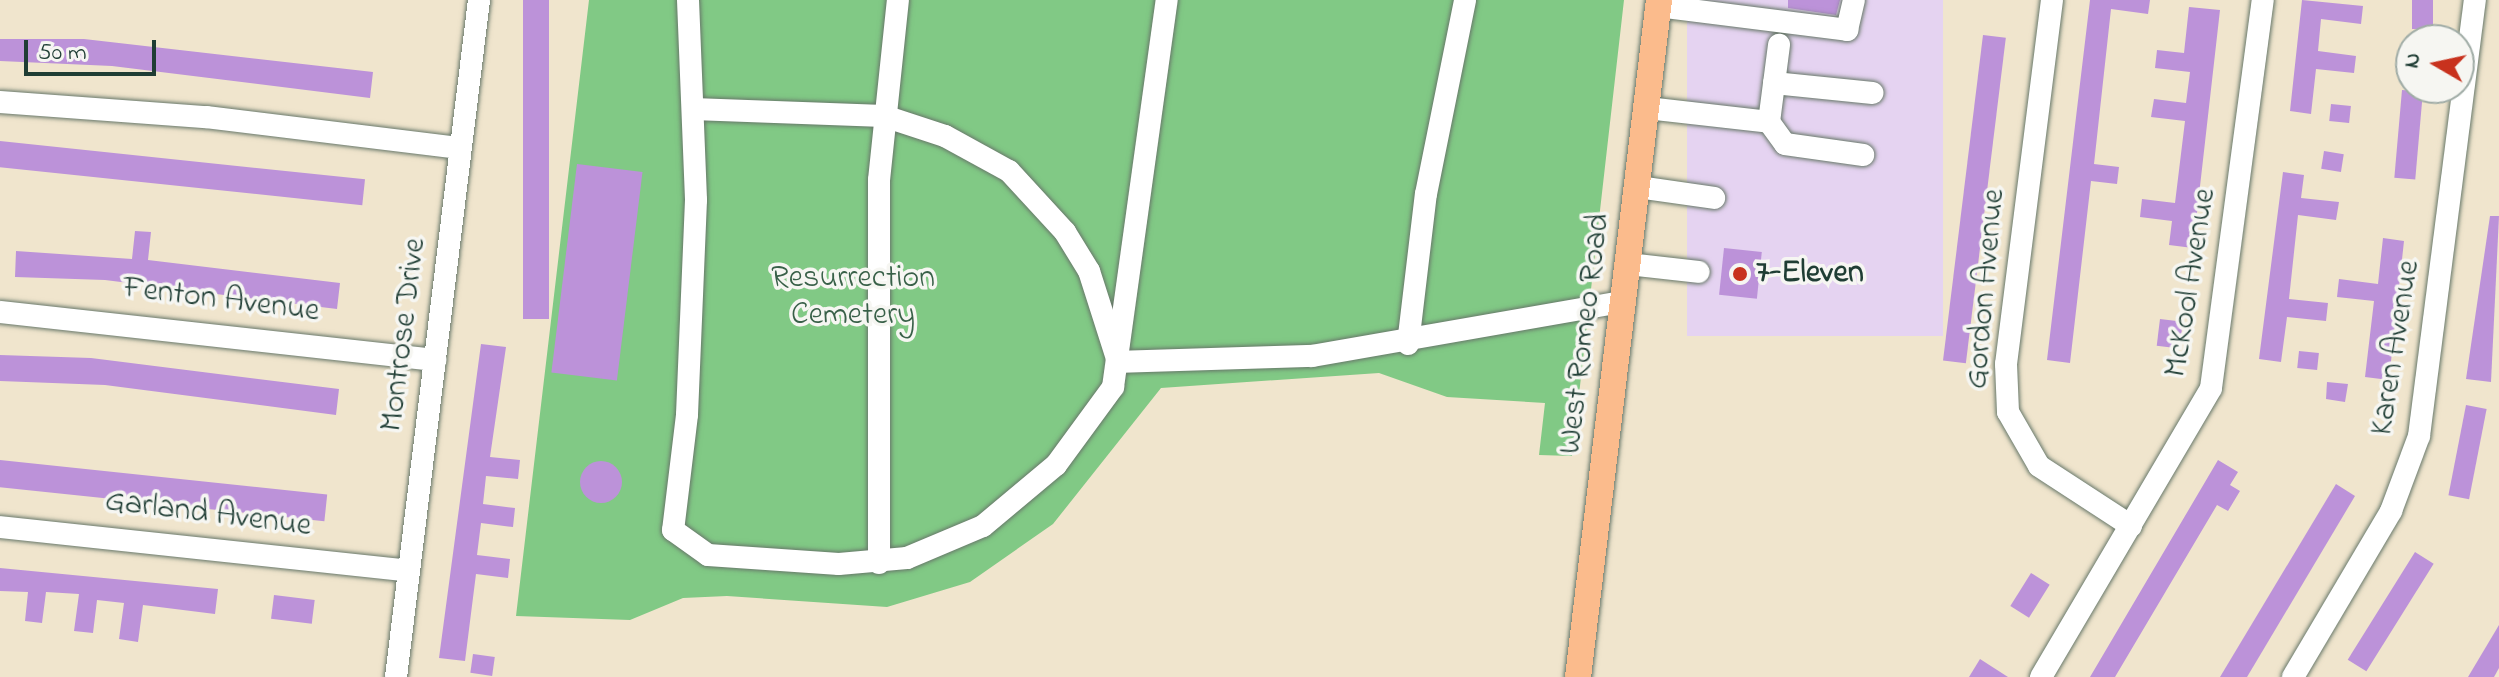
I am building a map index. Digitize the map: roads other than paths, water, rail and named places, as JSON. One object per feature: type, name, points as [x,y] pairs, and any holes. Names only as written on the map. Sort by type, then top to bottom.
[{"type":"main road","name":"West Romeo Road","points":[[1578,677],[1659,3]]},
{"type":"street","name":"Montrose Drive","points":[[396,677],[479,0]]},
{"type":"street","points":[[688,0],[693,109],[687,415],[673,530],[708,555],[879,563],[961,539],[1032,488],[1100,409],[1118,362],[1137,176],[1167,0]]},
{"type":"street","points":[[879,563],[875,289],[884,116],[898,0]]},
{"type":"street","points":[[1408,344],[1426,194],[1465,0]]},
{"type":"street","points":[[1659,3],[1847,30],[1854,0]]},
{"type":"street","name":"Gordon Avenue","points":[[2052,0],[2006,364],[2008,412],[2039,466],[2131,526]]},
{"type":"street","name":"McKool Avenue","points":[[2041,677],[2131,526],[2215,373],[2263,0]]},
{"type":"street","name":"Karen Avenue","points":[[2293,677],[2391,511],[2419,436],[2475,0]]},
{"type":"street","points":[[1779,45],[1769,122],[1785,144],[1863,155]]},
{"type":"street","points":[[1774,83],[1872,93]]},
{"type":"street","points":[[0,102],[206,117],[460,148]]},
{"type":"street","points":[[1647,108],[1769,122]]},
{"type":"street","points":[[693,109],[884,116],[977,152],[1035,194],[1089,271],[1118,362]]},
{"type":"street","points":[[1638,187],[1714,198]]},
{"type":"street","points":[[1628,264],[1699,272]]},
{"type":"street","points":[[1118,362],[1312,356],[1408,344],[1623,302]]},
{"type":"street","name":"Fenton Avenue","points":[[0,312],[435,360]]},
{"type":"street","name":"Garland Avenue","points":[[0,527],[409,571]]},
{"type":"place","name":"7-Eleven","points":[[1740,274]]},
{"type":"park label","name":"Resurrection Cemetery","points":[[853,298]]}]
